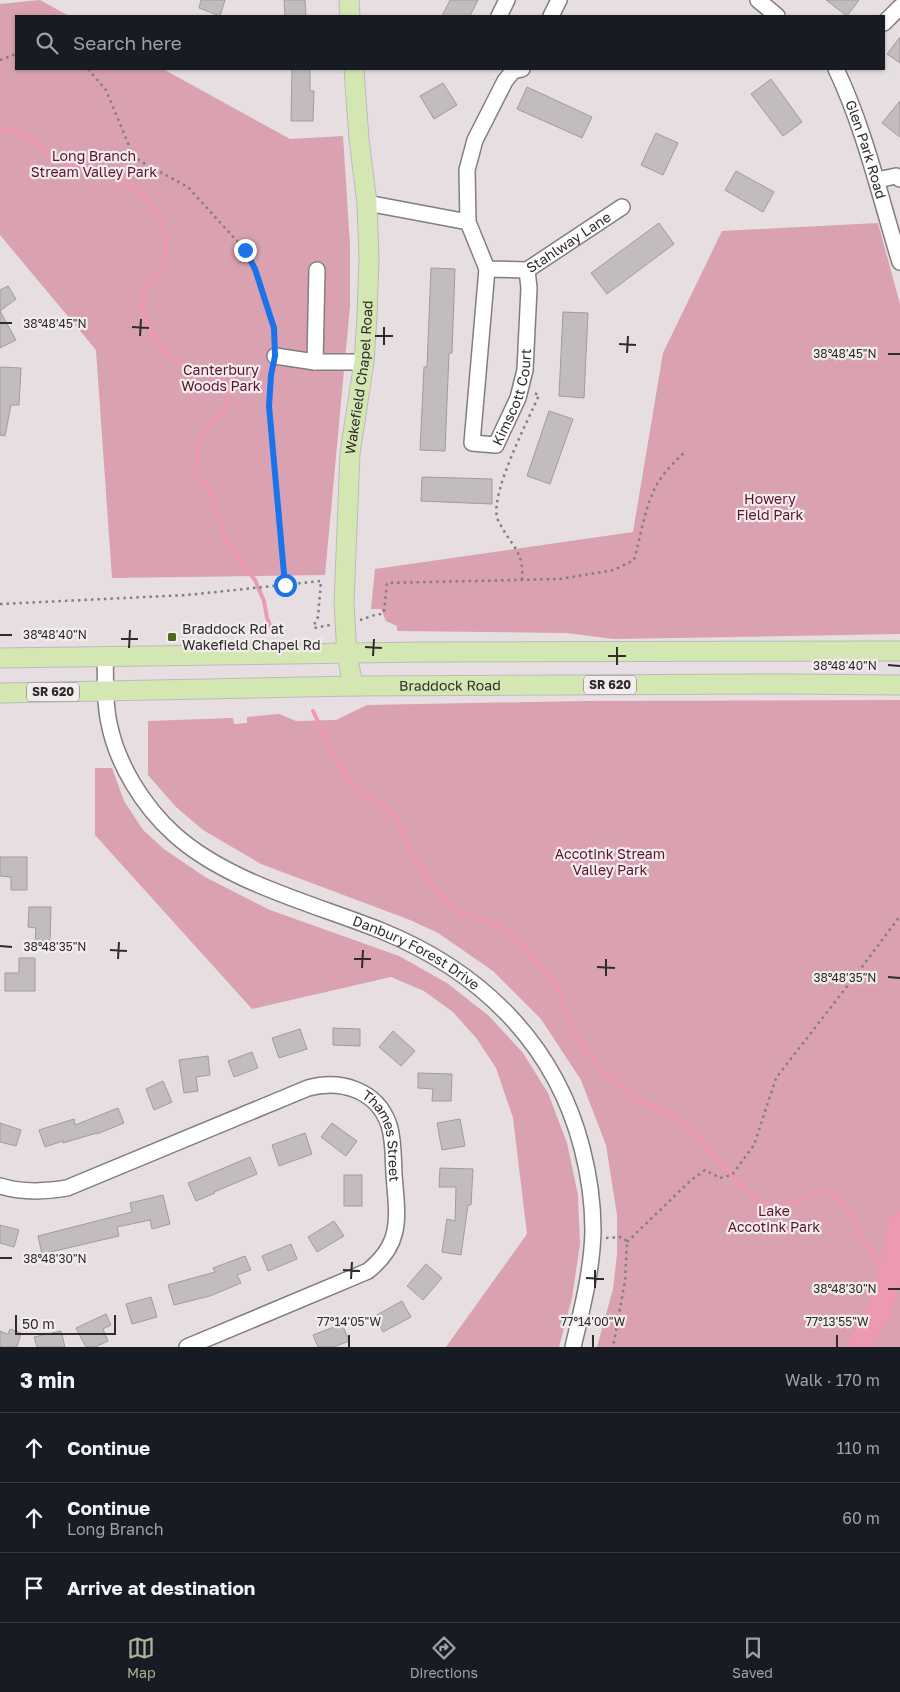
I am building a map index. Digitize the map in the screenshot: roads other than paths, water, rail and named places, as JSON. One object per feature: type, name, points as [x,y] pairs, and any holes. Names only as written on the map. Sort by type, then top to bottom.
[{"type":"main road","points":[[349,0],[350,15]]},
{"type":"main road","name":"Wakefield Chapel Road","points":[[353,686],[347,654],[344,604],[350,453],[364,362],[368,316],[369,258],[367,203],[358,139],[354,70]]},
{"type":"main road","points":[[0,658],[900,651]]},
{"type":"main road","name":"Braddock Road","points":[[0,692],[106,692],[353,686],[900,685]]},
{"type":"street","points":[[500,15],[507,0]]},
{"type":"street","points":[[552,15],[559,0]]},
{"type":"street","points":[[758,0],[776,15]]},
{"type":"street","points":[[885,22],[900,7]]},
{"type":"street","points":[[487,270],[468,222],[467,170],[476,140],[505,81],[513,71],[518,70]]},
{"type":"street","name":"Glen Park Road","points":[[836,70],[848,93],[877,180],[900,262]]},
{"type":"street","points":[[877,180],[896,176],[900,179]]},
{"type":"street","points":[[367,203],[468,222]]},
{"type":"street","name":"Stahlway Lane","points":[[487,270],[528,270],[622,207]]},
{"type":"street","points":[[315,362],[318,270]]},
{"type":"street","name":"Kimscott Court","points":[[487,270],[472,443],[496,445],[518,398],[525,370],[529,288],[528,270]]},
{"type":"street","points":[[275,356],[315,362],[364,362]]},
{"type":"street","name":"Danbury Forest Drive","points":[[105,657],[108,720],[113,742],[121,763],[156,816],[173,833],[192,849],[215,864],[246,879],[412,944],[441,960],[496,1002],[538,1051],[568,1105],[586,1163],[591,1197],[591,1261],[586,1293],[573,1347]]},
{"type":"street","name":"Thames Street","points":[[0,1186],[29,1192],[48,1192],[67,1188],[319,1085],[348,1086],[360,1091],[372,1100],[382,1111],[389,1124],[392,1138],[397,1222],[394,1237],[388,1251],[368,1271],[187,1347]]},
{"type":"waterway","points":[[0,130],[26,135],[51,157],[66,163],[88,167],[127,183],[146,197],[158,214],[167,238],[165,258],[158,276],[145,288],[142,308],[150,331],[169,358],[187,367],[221,376],[228,386],[228,400],[223,413],[211,424],[200,440],[196,465],[197,477],[209,488],[226,541],[255,580],[264,601],[271,628]]},
{"type":"waterway","points":[[313,711],[342,771],[362,794],[388,807],[396,817],[412,854],[427,878],[445,901],[465,915],[489,922],[504,929],[538,963],[558,989],[574,1033],[585,1050],[603,1071],[639,1101],[658,1108],[681,1122],[697,1135],[745,1191],[764,1204],[778,1208],[803,1199],[815,1192],[827,1192],[836,1197],[848,1209],[861,1237],[889,1280]]},
{"type":"waterway","points":[[859,1347],[879,1311],[889,1280],[900,1223]]},
{"type":"place","name":"Braddock Rd at Wakefield Chapel Rd","points":[[172,637]]},
{"type":"park label","name":"Long Branch Stream Valley Park","points":[[94,164]]},
{"type":"park label","name":"Canterbury Woods Park","points":[[221,378]]},
{"type":"park label","name":"Howery Field Park","points":[[770,508]]},
{"type":"park label","name":"Accotink Stream Valley Park","points":[[610,862]]},
{"type":"park label","name":"Lake Accotink Park","points":[[774,1220]]}]
